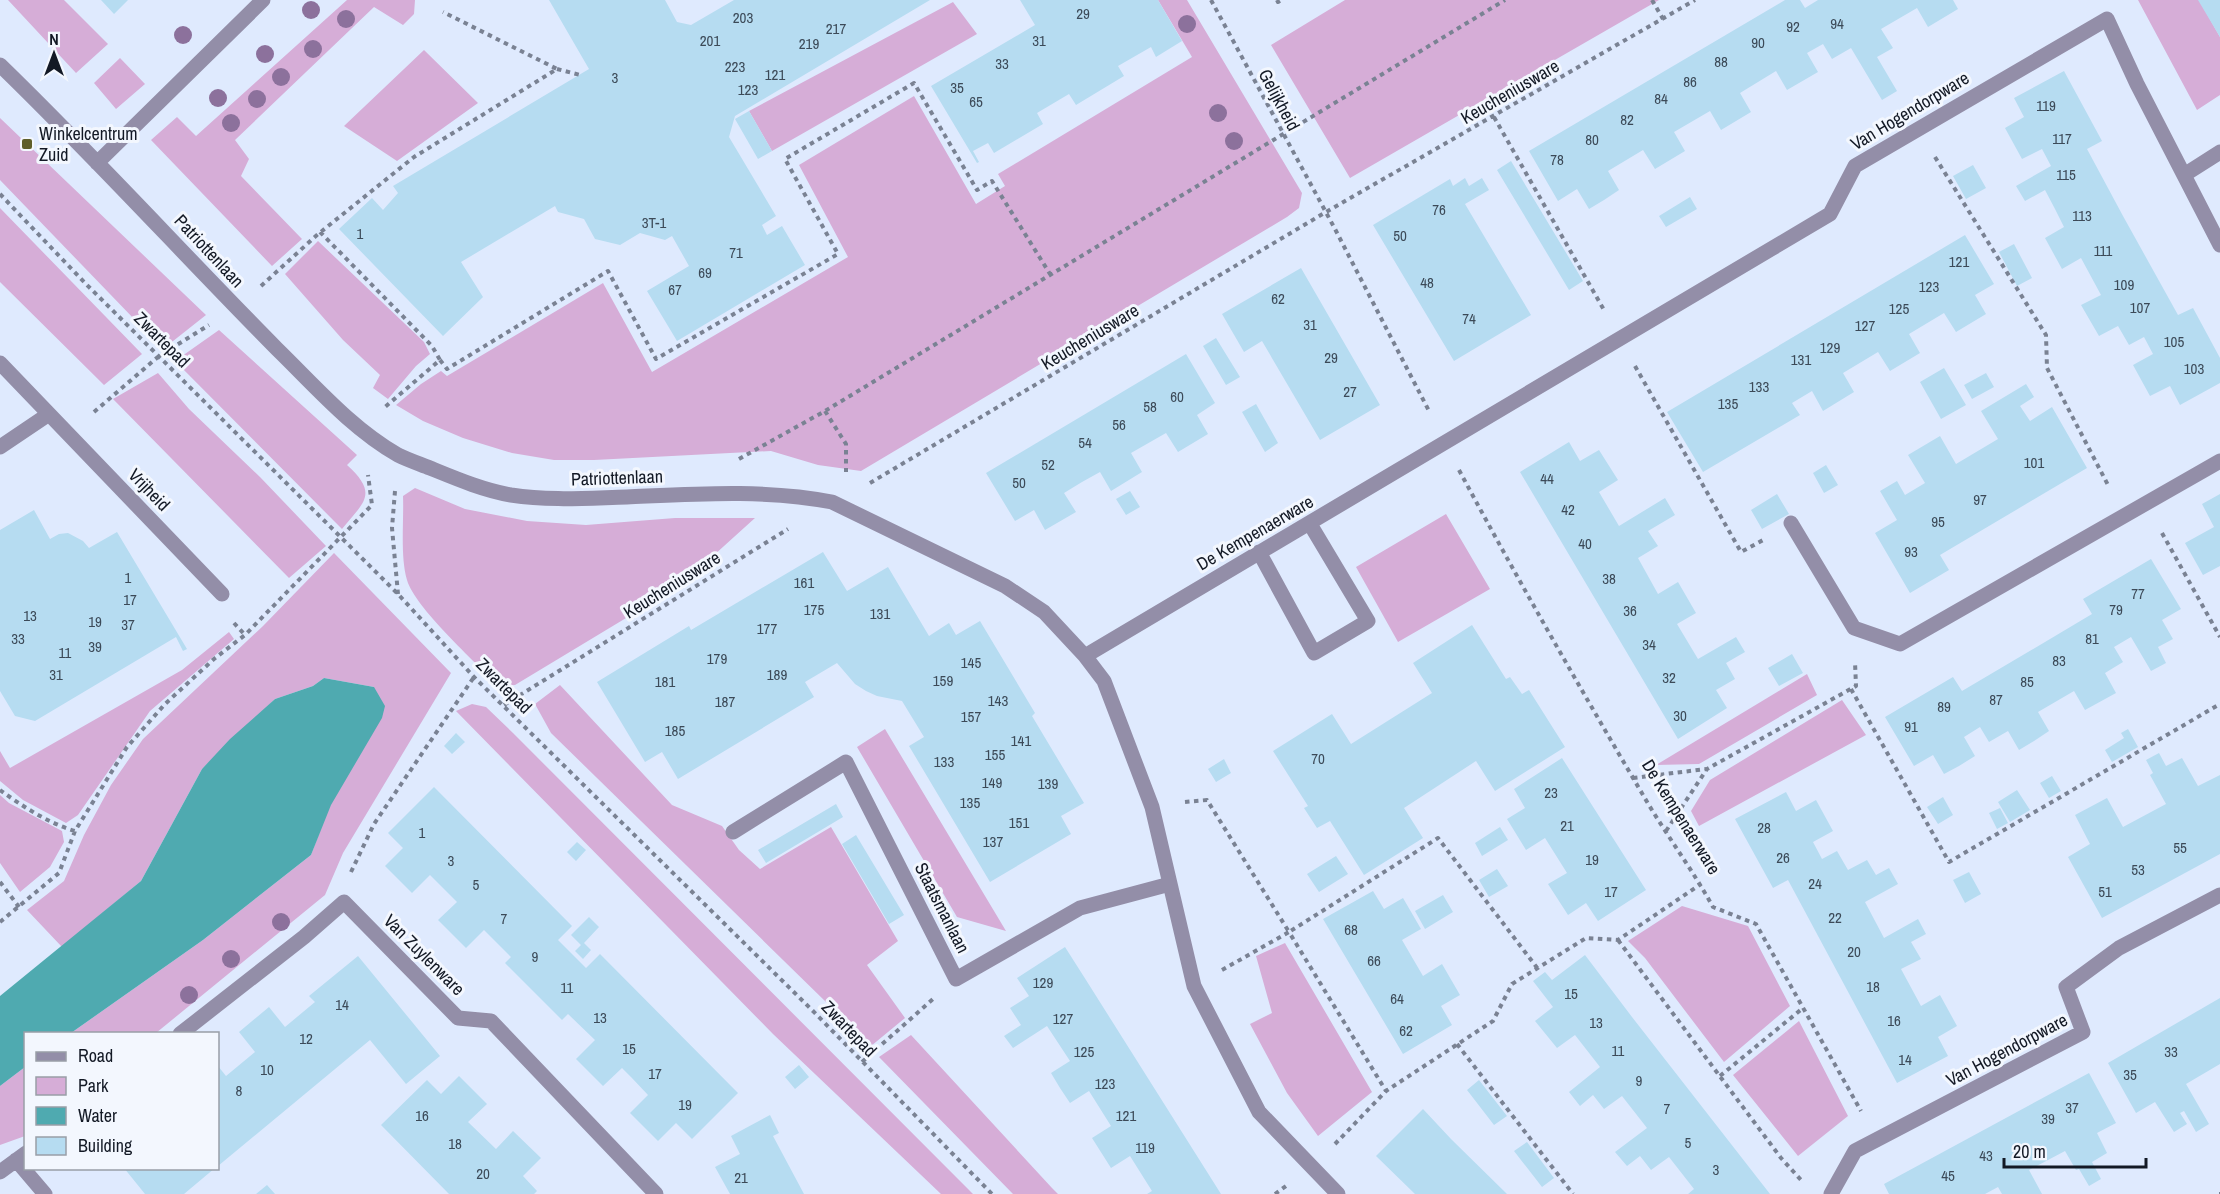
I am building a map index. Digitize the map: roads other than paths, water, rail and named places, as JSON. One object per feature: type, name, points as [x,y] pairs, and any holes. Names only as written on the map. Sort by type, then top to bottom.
[{"type":"street","points":[[97,163],[263,0]]},
{"type":"street","name":"Van Hogendorpware","points":[[1445,442],[1830,214],[1855,166],[2107,19],[2137,84],[2220,245]]},
{"type":"street","name":"Patriottenlaan","points":[[0,65],[236,308],[346,417],[398,455],[474,486],[511,495],[559,499],[772,495],[802,496],[832,502],[1005,586],[1044,612],[1085,656]]},
{"type":"street","points":[[2184,175],[2220,152]]},
{"type":"street","name":"Vrijheid","points":[[0,363],[222,594]]},
{"type":"street","points":[[0,447],[48,414]]},
{"type":"street","name":"De Kempenaerware","points":[[1085,656],[1445,442]]},
{"type":"street","points":[[1791,523],[1854,628],[1900,644],[2220,461]]},
{"type":"street","points":[[1259,552],[1314,653],[1368,621],[1310,524]]},
{"type":"street","points":[[1085,656],[1104,681],[1152,807],[1194,986],[1259,1112],[1338,1194]]},
{"type":"street","name":"Staatsmanlaan","points":[[733,832],[846,762],[956,979],[1080,908],[1170,884]]},
{"type":"street","name":"Van Hogendorpware","points":[[1830,1194],[1855,1151],[2083,1032],[2066,987],[2119,948],[2220,895]]},
{"type":"street","name":"Van Zuylenware","points":[[183,1032],[304,938],[344,902],[458,1017],[491,1022],[656,1194]]},
{"type":"street","points":[[0,1172],[21,1156]]},
{"type":"street","points":[[30,1170],[45,1194]]},
{"type":"water","points":[[324,678],[374,687],[385,706],[382,718],[331,805],[311,855],[203,940],[72,1032],[24,1032],[24,1068],[0,1086],[0,996],[141,881],[202,769],[230,739],[275,699],[313,686]]},
{"type":"place","name":"Winkelcentrum Zuid","points":[[27,144]]}]
